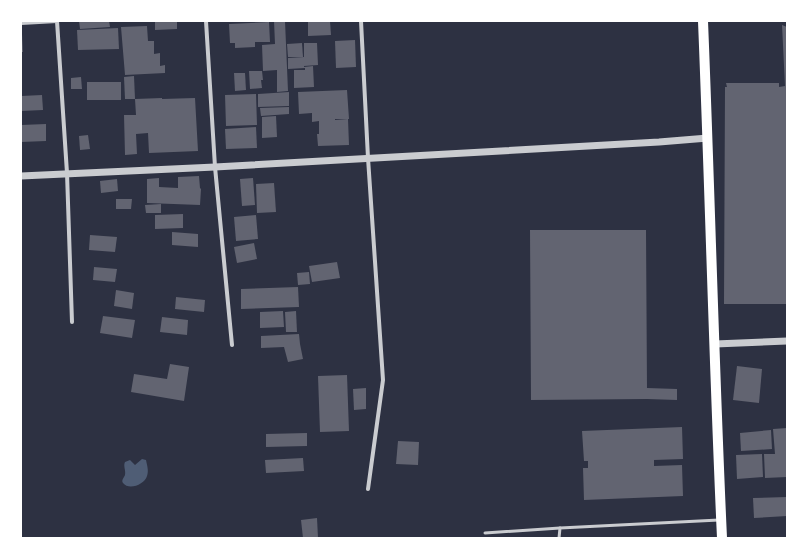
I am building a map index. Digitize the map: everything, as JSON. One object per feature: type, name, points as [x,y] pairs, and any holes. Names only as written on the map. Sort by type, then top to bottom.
[{"type":"main road","points":[[703,21],[722,538]]},
{"type":"street","points":[[21,23],[57,21],[67,173],[72,322]]},
{"type":"street","points":[[206,21],[215,167],[232,345]]},
{"type":"street","points":[[361,21],[368,158],[383,380],[368,489]]},
{"type":"street","points":[[21,176],[215,167],[708,138]]},
{"type":"street","points":[[715,344],[787,340]]},
{"type":"lane","points":[[485,533],[721,520]]},
{"type":"lane","points":[[559,538],[560,528]]},
{"type":"water","points":[[142,459],[146,460],[148,472],[146,479],[136,486],[129,486],[123,483],[122,481],[125,475],[125,462],[130,460],[135,465]]},
{"type":"building","points":[[79,21],[109,21],[110,27],[80,29]]},
{"type":"building","points":[[155,21],[177,21],[177,29],[155,30]]},
{"type":"building","points":[[274,21],[285,21],[288,91],[277,92],[277,70],[263,71],[262,45],[275,44]]},
{"type":"building","points":[[308,21],[330,21],[331,35],[308,36]]},
{"type":"building","points":[[269,22],[270,42],[255,42],[255,47],[235,48],[235,43],[230,43],[229,24]]},
{"type":"building","points":[[782,25],[787,27],[787,304],[724,304],[725,87],[727,87],[726,83],[779,83],[779,87],[785,86]]},
{"type":"building","points":[[147,26],[148,41],[154,41],[154,54],[160,53],[160,66],[165,65],[165,73],[125,75],[121,27]]},
{"type":"building","points":[[118,28],[119,49],[78,50],[77,30]]},
{"type":"building","points":[[22,34],[23,52],[21,52]]},
{"type":"building","points":[[355,40],[356,67],[336,68],[335,41]]},
{"type":"building","points":[[302,43],[303,57],[288,57],[287,44]]},
{"type":"building","points":[[304,43],[317,43],[318,65],[304,66],[313,66],[314,87],[294,88],[294,70],[305,70],[305,68],[288,69],[288,58],[304,57]]},
{"type":"building","points":[[249,71],[262,71],[262,88],[250,89]]},
{"type":"building","points":[[234,73],[245,73],[246,90],[235,91]]},
{"type":"building","points":[[134,76],[135,99],[125,99],[124,77]]},
{"type":"building","points":[[81,77],[82,89],[71,89],[71,78]]},
{"type":"building","points":[[87,82],[121,82],[121,100],[87,100]]},
{"type":"building","points":[[347,90],[349,145],[318,146],[317,134],[319,134],[319,121],[312,122],[312,113],[299,114],[298,92]]},
{"type":"building","points":[[289,92],[289,106],[258,107],[258,94]]},
{"type":"building","points":[[256,94],[257,125],[226,126],[225,95]]},
{"type":"building","points":[[42,95],[43,110],[21,111],[21,96]]},
{"type":"building","points":[[195,98],[198,151],[149,153],[148,133],[136,134],[137,154],[125,155],[124,115],[136,115],[135,99]]},
{"type":"building","points":[[289,107],[289,114],[261,116],[260,108]]},
{"type":"building","points":[[276,116],[277,137],[262,138],[262,117]]},
{"type":"building","points":[[46,124],[46,141],[21,142],[21,125]]},
{"type":"building","points":[[256,127],[257,148],[226,149],[225,129]]},
{"type":"building","points":[[88,135],[90,149],[80,150],[79,136]]},
{"type":"building","points":[[199,176],[201,189],[200,205],[147,203],[147,179],[159,178],[159,187],[178,188],[178,177]]},
{"type":"building","points":[[253,178],[255,205],[242,206],[240,179]]},
{"type":"building","points":[[117,179],[118,191],[101,193],[100,181]]},
{"type":"building","points":[[274,183],[276,212],[257,213],[256,184]]},
{"type":"building","points":[[116,199],[132,199],[131,209],[116,209]]},
{"type":"building","points":[[161,204],[161,213],[146,213],[145,205]]},
{"type":"building","points":[[183,214],[183,228],[155,229],[155,215]]},
{"type":"building","points":[[256,215],[258,239],[236,241],[234,217]]},
{"type":"building","points":[[530,230],[646,230],[647,388],[677,389],[677,400],[531,400]]},
{"type":"building","points":[[172,232],[198,234],[198,247],[172,245]]},
{"type":"building","points":[[90,235],[117,237],[115,252],[89,250]]},
{"type":"building","points":[[254,243],[257,259],[237,263],[234,247]]},
{"type":"building","points":[[337,262],[340,278],[312,282],[309,266]]},
{"type":"building","points":[[94,267],[117,269],[115,282],[93,280]]},
{"type":"building","points":[[309,272],[310,284],[298,285],[297,273]]},
{"type":"building","points":[[298,287],[299,307],[241,309],[241,289]]},
{"type":"building","points":[[116,290],[134,293],[132,309],[114,306]]},
{"type":"building","points":[[176,297],[205,300],[204,312],[175,309]]},
{"type":"building","points":[[283,311],[284,327],[260,328],[260,312]]},
{"type":"building","points":[[296,311],[297,332],[286,332],[285,312]]},
{"type":"building","points":[[103,316],[135,320],[132,338],[100,333]]},
{"type":"building","points":[[162,317],[188,320],[187,335],[160,332]]},
{"type":"building","points":[[299,334],[303,359],[288,362],[284,347],[261,348],[261,336]]},
{"type":"building","points":[[170,364],[189,367],[184,401],[131,392],[134,374],[167,379]]},
{"type":"building","points":[[737,366],[762,369],[759,403],[733,400]]},
{"type":"building","points":[[347,375],[349,431],[320,432],[318,376]]},
{"type":"building","points":[[366,388],[366,409],[354,410],[353,389]]},
{"type":"building","points":[[682,427],[683,459],[654,460],[654,466],[682,465],[683,496],[584,500],[583,468],[588,468],[588,461],[584,461],[582,431]]},
{"type":"building","points":[[787,428],[787,477],[765,478],[764,454],[775,454],[773,429]]},
{"type":"building","points":[[771,430],[772,449],[741,451],[740,433]]},
{"type":"building","points":[[307,433],[307,446],[266,447],[266,434]]},
{"type":"building","points":[[398,441],[419,442],[418,465],[396,464]]},
{"type":"building","points":[[762,454],[763,477],[737,479],[736,455]]},
{"type":"building","points":[[303,458],[304,471],[266,473],[265,460]]},
{"type":"building","points":[[787,497],[787,516],[754,518],[753,498]]},
{"type":"building","points":[[317,518],[318,538],[303,538],[301,520]]}]
